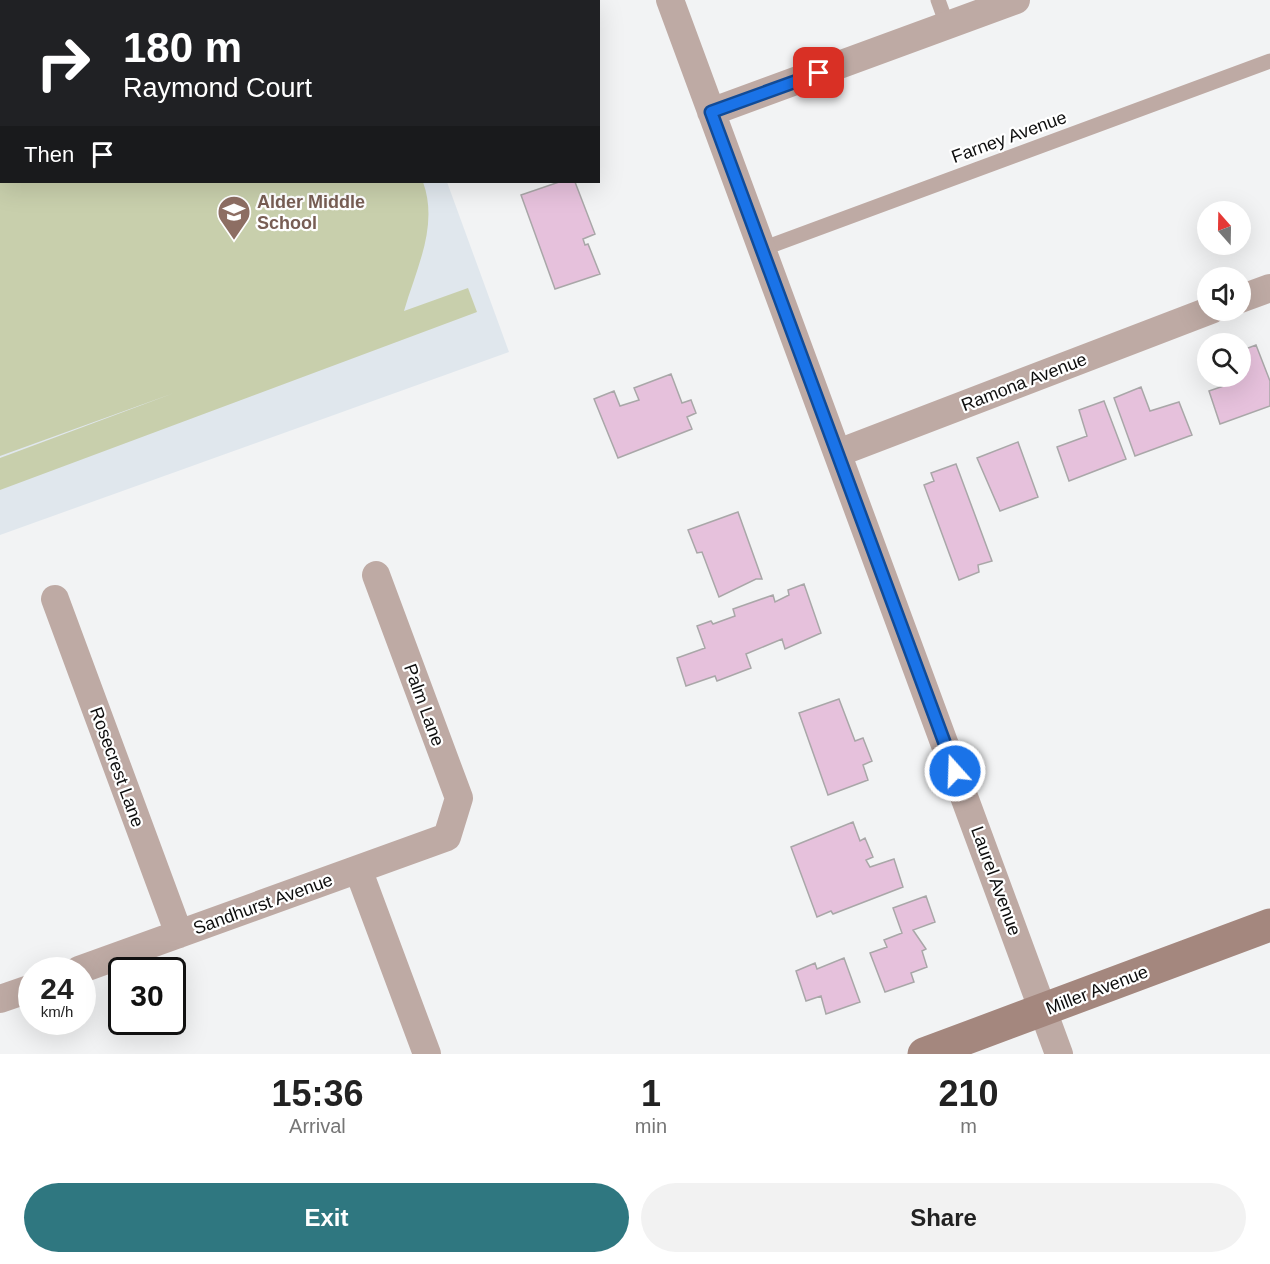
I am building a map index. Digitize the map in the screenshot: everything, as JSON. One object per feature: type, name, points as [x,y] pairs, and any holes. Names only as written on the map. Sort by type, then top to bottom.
[{"type":"street","name":"Laurel Avenue","points":[[670,0],[1059,1054]]},
{"type":"street","points":[[711,112],[943,13],[1016,0]]},
{"type":"street","points":[[1251,295],[1270,288]]},
{"type":"street","name":"Ramona Avenue","points":[[838,453],[1197,315]]},
{"type":"street","name":"Palm Lane","points":[[376,575],[459,798],[447,837]]},
{"type":"street","name":"Rosecrest Lane","points":[[56,599],[179,934]]},
{"type":"street","name":"Sandhurst Avenue","points":[[96,964],[447,837]]},
{"type":"street","points":[[358,869],[427,1054]]},
{"type":"street","name":"Miller Avenue","points":[[924,1054],[1270,926]]},
{"type":"street","points":[[0,999],[18,993]]},
{"type":"lane","name":"Farney Avenue","points":[[762,249],[1270,61]]},
{"type":"shaded area","name":"Alder Middle School","points":[[0,183],[447,183],[509,352],[0,535]]},
{"type":"green space","name":"Alder Middle School","points":[[0,183],[423,183],[427,198],[427,231],[420,263],[404,311],[468,288],[477,312],[0,490],[0,458],[174,393],[0,456]]},
{"type":"building","points":[[556,183],[575,183],[595,234],[583,239],[585,245],[588,244],[600,274],[555,289],[521,195]]},
{"type":"building","points":[[1256,345],[1270,381],[1270,406],[1220,424],[1209,391],[1221,387],[1251,387],[1251,347]]},
{"type":"building","points":[[671,374],[682,403],[691,400],[696,413],[687,417],[692,429],[618,458],[594,399],[614,391],[620,406],[639,400],[634,388]]},
{"type":"building","points":[[1141,387],[1150,411],[1179,402],[1192,435],[1135,456],[1114,398]]},
{"type":"building","points":[[1104,401],[1126,459],[1069,481],[1057,447],[1087,436],[1079,410]]},
{"type":"building","points":[[1018,442],[1038,497],[1000,511],[977,458]]},
{"type":"building","points":[[956,464],[992,561],[978,565],[979,572],[959,580],[924,485],[934,481],[931,473]]},
{"type":"building","points":[[738,512],[762,579],[756,579],[719,597],[702,552],[697,553],[688,530]]},
{"type":"building","points":[[804,584],[821,633],[785,649],[782,639],[746,654],[751,668],[717,681],[715,676],[686,686],[677,658],[705,648],[697,626],[711,621],[713,624],[735,616],[733,609],[773,595],[775,602],[789,595],[788,590]]},
{"type":"building","points":[[839,699],[855,741],[863,738],[872,761],[863,765],[868,780],[828,795],[799,713]]},
{"type":"building","points":[[853,822],[860,841],[865,838],[873,857],[866,860],[870,867],[894,859],[903,887],[833,914],[831,911],[817,917],[791,847]]},
{"type":"building","points":[[926,896],[935,922],[913,930],[926,949],[922,951],[927,967],[911,973],[914,982],[885,992],[870,953],[887,947],[884,940],[902,933],[893,908]]},
{"type":"building","points":[[844,958],[860,1002],[826,1014],[821,996],[806,1001],[796,971],[815,963],[817,969]]},
{"type":"place","name":"Alder Middle School","points":[[234,241]]},
{"type":"route","points":[[819,73],[711,112],[955,771]]}]
